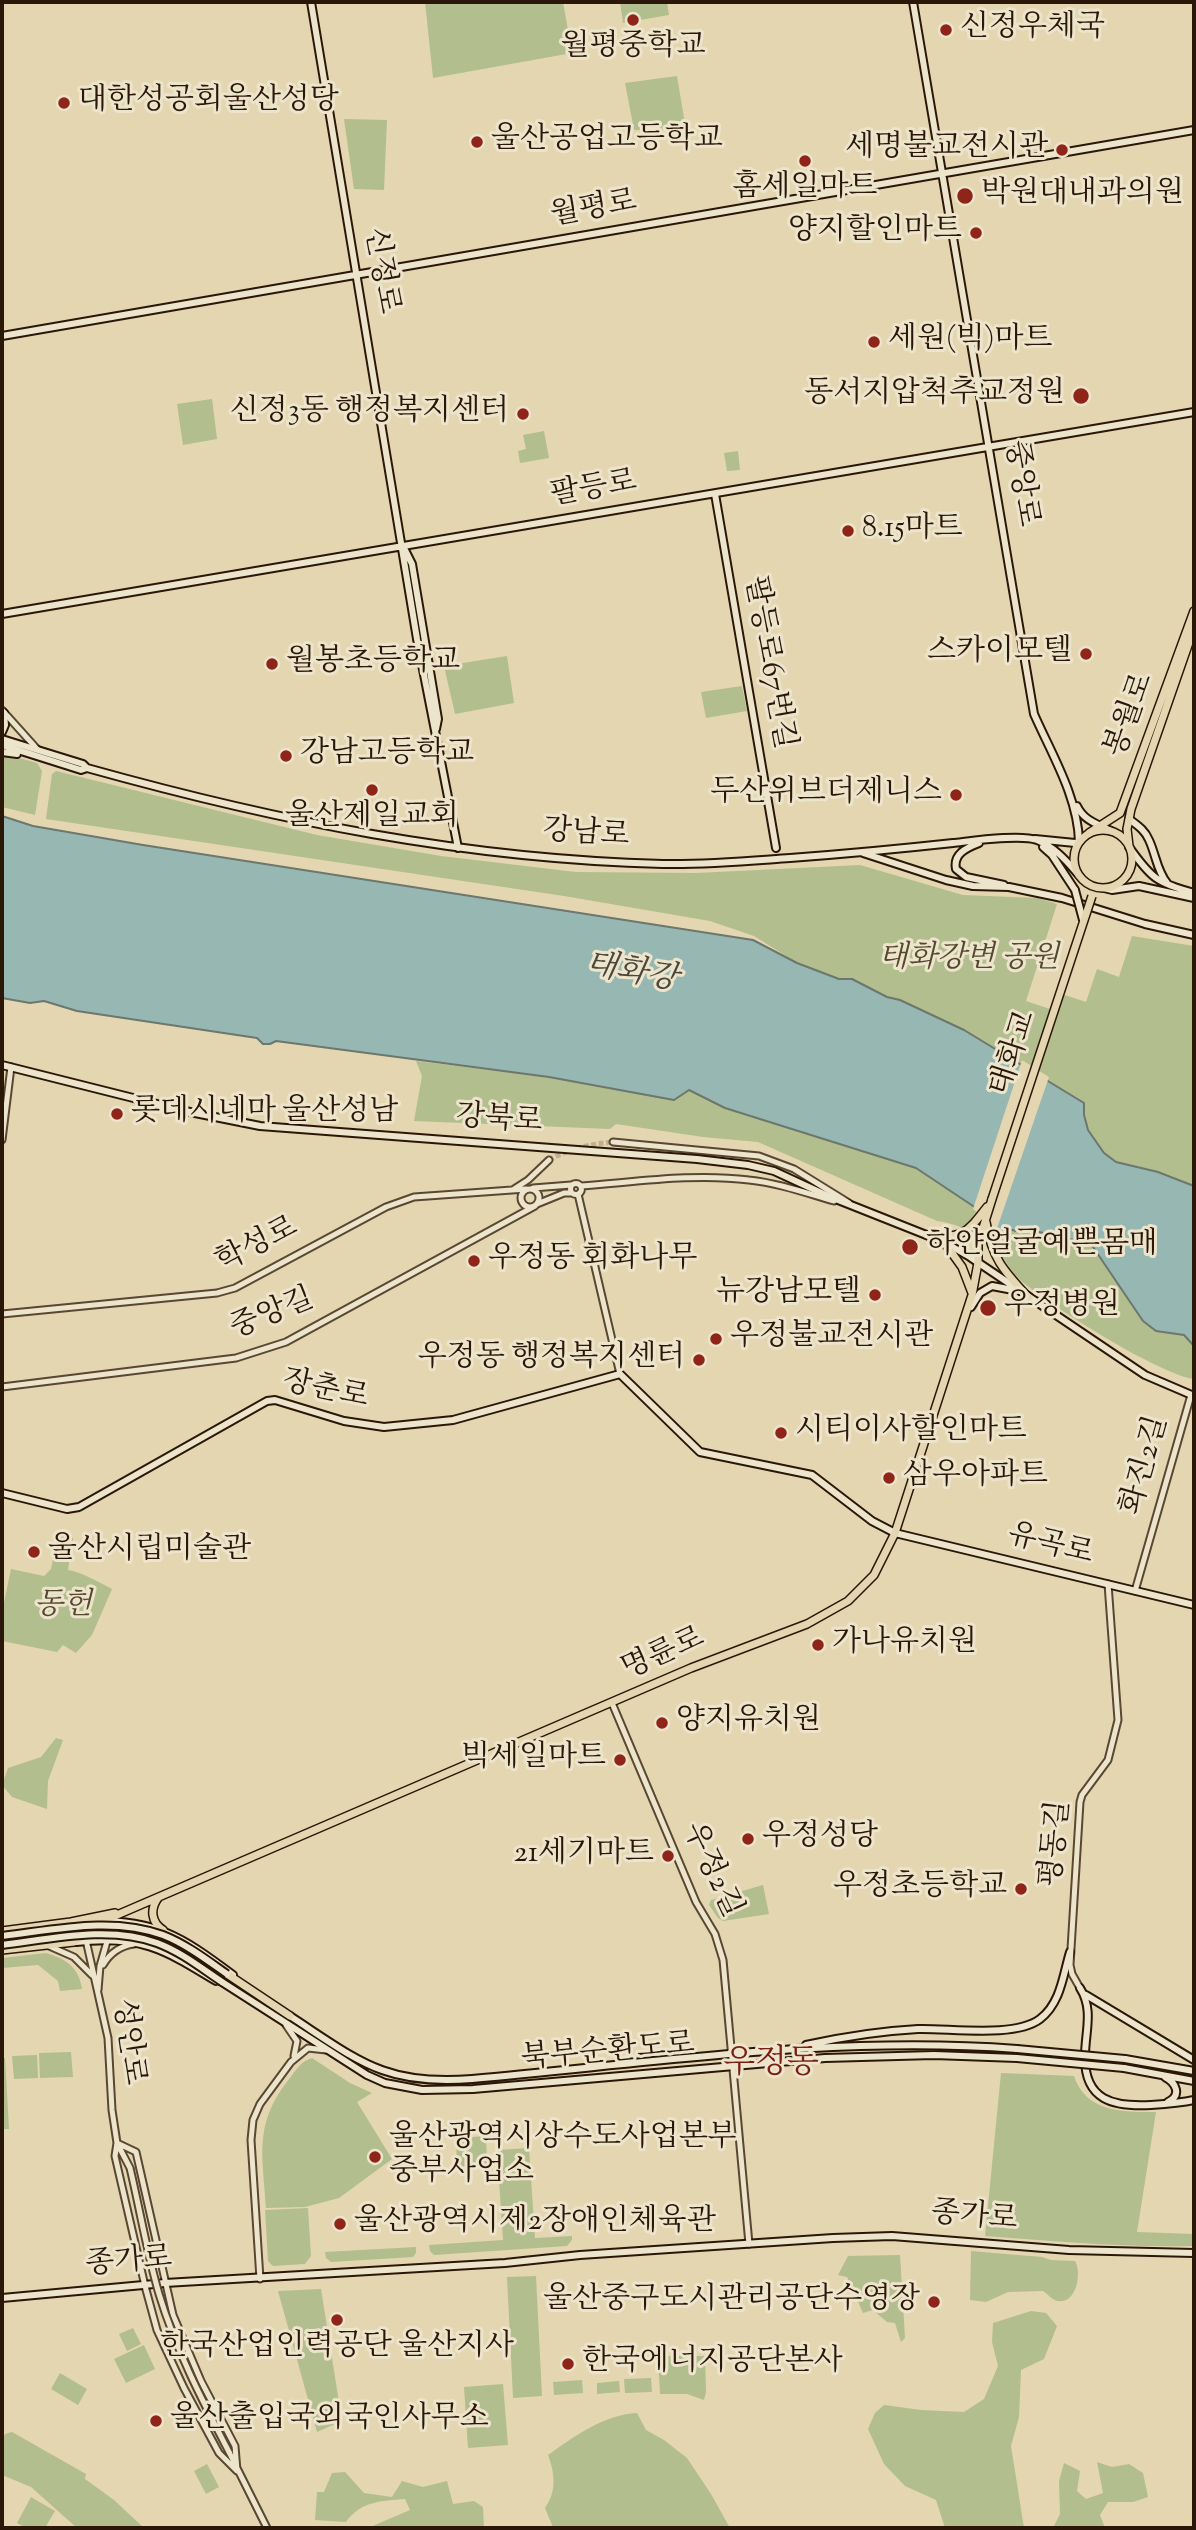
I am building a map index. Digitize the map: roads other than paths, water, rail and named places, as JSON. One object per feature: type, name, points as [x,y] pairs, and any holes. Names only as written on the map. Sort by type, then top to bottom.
[{"type":"main road","name":"신정로","points":[[311,2],[408,586],[430,694],[438,719],[435,730],[457,848]]},
{"type":"main road","name":"중앙로","points":[[913,2],[1034,714],[1072,800],[1079,842]]},
{"type":"main road","name":"월평로","points":[[2,336],[1194,130]]},
{"type":"main road","name":"팔등로","points":[[2,614],[1194,412]]},
{"type":"main road","name":"팔등로67번길","points":[[715,494],[775,844]]},
{"type":"main road","name":"신정로","points":[[403,547],[412,564],[416,585],[430,694]]},
{"type":"main road","points":[[408,586],[409,570],[416,585]]},
{"type":"main road","name":"봉월로","points":[[1089,833],[1120,813],[1194,611]]},
{"type":"main road","name":"봉월로","points":[[1129,846],[1129,818],[1194,628]]},
{"type":"main road","points":[[2,732],[5,725],[3,711]]},
{"type":"main road","name":"강남로","points":[[2,739],[83,764],[87,768],[301,822],[401,841],[591,861],[666,864],[861,853],[988,840],[1045,839],[1063,843],[1079,842]]},
{"type":"main road","name":"강남로","points":[[2,746],[81,770],[87,768]]},
{"type":"main road","points":[[2,752],[45,759]]},
{"type":"main road","points":[[1072,800],[1080,813],[1122,837],[1150,875],[1194,895]]},
{"type":"main road","points":[[1129,818],[1144,831],[1161,876],[1168,885]]},
{"type":"main road","points":[[1077,873],[1073,858],[1079,842],[1097,830],[1111,831]]},
{"type":"main road","points":[[1030,839],[1060,853],[1086,883],[1095,887],[1112,890],[1139,886],[1194,895]]},
{"type":"main road","points":[[1030,839],[1052,855],[1075,890],[1083,920]]},
{"type":"main road","points":[[988,840],[961,853],[957,858],[956,869],[966,877],[1062,898],[1144,924],[1194,935]]},
{"type":"main road","points":[[1104,888],[1117,885],[1128,874],[1132,858],[1129,846]]},
{"type":"main road","points":[[861,853],[946,880],[973,886],[1009,887]]},
{"type":"main road","name":"태화교","points":[[985,1236],[986,1217],[1095,887]]},
{"type":"main road","points":[[2,1059],[11,1067]]},
{"type":"main road","name":"강북로","points":[[2,1067],[260,1126],[748,1165],[788,1176],[855,1207],[944,1242],[1145,1375],[1193,1395]]},
{"type":"main road","points":[[927,1236],[956,1236],[968,1230],[992,1199]]},
{"type":"main road","points":[[985,1236],[1006,1273],[1029,1298]]},
{"type":"main road","name":"명륜로","points":[[134,1908],[691,1668],[807,1624],[857,1594],[874,1575],[895,1533],[972,1295],[985,1236]]},
{"type":"main road","points":[[944,1242],[962,1267],[972,1295]]},
{"type":"main road","points":[[965,1318],[980,1293],[992,1286],[1021,1293]]},
{"type":"main road","points":[[620,1374],[700,1452],[813,1475],[872,1521],[895,1533]]},
{"type":"main road","name":"장춘로","points":[[2,1493],[67,1509],[79,1507],[267,1401],[354,1424],[384,1427],[453,1420],[620,1374]]},
{"type":"main road","name":"유곡로","points":[[895,1533],[1194,1605]]},
{"type":"main road","points":[[158,1898],[153,1915],[163,1930]]},
{"type":"main road","points":[[2,1933],[102,1918],[134,1908]]},
{"type":"main road","points":[[71,1922],[91,1921],[134,1908]]},
{"type":"main road","points":[[102,1918],[163,1930],[190,1944],[228,1973]]},
{"type":"main road","points":[[85,1938],[102,1918]]},
{"type":"main road","points":[[2,1933],[91,1927],[136,1928],[174,1940],[228,1973]]},
{"type":"main road","points":[[2,1947],[90,1936],[135,1937],[169,1948],[221,1983]]},
{"type":"main road","points":[[2,1947],[74,1942],[85,1938],[147,1944],[167,1952],[221,1983]]},
{"type":"main road","points":[[787,2049],[841,2038],[904,2031],[1004,2030],[1028,2025],[1040,2019],[1056,2001],[1070,1951]]},
{"type":"main road","name":"북부순환도로","points":[[228,1973],[356,2059],[388,2074],[424,2081],[472,2080],[787,2049],[934,2045],[1125,2059],[1194,2071]]},
{"type":"main road","name":"북부순환도로","points":[[221,1983],[350,2066],[385,2083],[422,2090],[472,2089],[825,2057],[886,2055],[1017,2058],[1124,2068],[1194,2081]]},
{"type":"main road","points":[[1080,1988],[1100,2005],[1194,2060]]},
{"type":"main road","points":[[1080,1988],[1088,2005],[1084,2056],[1090,2085],[1105,2099],[1118,2104],[1163,2104],[1194,2100]]},
{"type":"main road","points":[[1160,2075],[1171,2080],[1177,2090],[1172,2100],[1163,2104]]},
{"type":"main road","name":"종가로","points":[[2,2298],[165,2283],[260,2279],[892,2236],[1087,2251],[1194,2253]]},
{"type":"street","points":[[3,711],[45,759]]},
{"type":"street","points":[[2,1140],[11,1067]]},
{"type":"street","points":[[612,1142],[748,1153],[767,1158],[814,1179],[855,1207]]},
{"type":"street","points":[[507,1191],[528,1180],[549,1160]]},
{"type":"street","name":"학성로","points":[[2,1314],[217,1293],[236,1287],[329,1236],[414,1197],[525,1191],[576,1183],[581,1186],[691,1178],[732,1179],[768,1184],[855,1207]]},
{"type":"street","points":[[525,1191],[535,1190],[539,1195],[536,1205],[526,1206],[525,1191],[528,1180]]},
{"type":"street","points":[[571,1185],[620,1374]]},
{"type":"street","points":[[575,1193],[581,1191],[581,1186]]},
{"type":"street","name":"중앙길","points":[[2,1387],[236,1358],[286,1342],[536,1205],[564,1194],[575,1193]]},
{"type":"street","name":"화진2길","points":[[1135,1591],[1193,1395]]},
{"type":"street","name":"평동길","points":[[1080,1988],[1072,1974],[1070,1951],[1080,1802],[1108,1760],[1118,1720],[1108,1584]]},
{"type":"street","name":"우정2길","points":[[612,1703],[696,1902],[715,1934],[725,1972],[733,2066]]},
{"type":"street","points":[[95,1977],[107,1939],[125,1913]]},
{"type":"street","points":[[85,1938],[91,1921]]},
{"type":"street","points":[[71,1922],[82,1926],[85,1938]]},
{"type":"street","name":"성안로","points":[[85,1938],[111,2060],[112,2110],[117,2143],[130,2168],[159,2293],[194,2385],[237,2471]]},
{"type":"street","points":[[95,1977],[115,1951],[130,1944],[147,1944]]},
{"type":"street","points":[[42,1945],[68,1954],[95,1977]]},
{"type":"street","points":[[285,2023],[297,2041],[291,2062]]},
{"type":"street","points":[[260,2279],[251,2140],[253,2120],[260,2104],[291,2062],[308,2048],[326,2050]]},
{"type":"street","points":[[733,2066],[749,2244]]},
{"type":"street","points":[[237,2471],[235,2446],[201,2381],[173,2315],[136,2152],[117,2143],[115,2156],[158,2330],[184,2388],[219,2453],[237,2471],[267,2528]]},
{"type":"water","name":"태화강","points":[[2,816],[33,826],[143,845],[753,940],[797,963],[839,979],[852,979],[887,997],[900,1000],[964,1030],[1084,1103],[1088,1130],[1104,1153],[1116,1162],[1158,1172],[1194,1186],[1194,1346],[1184,1335],[1156,1331],[1143,1321],[1091,1244],[1026,1229],[1016,1231],[1005,1228],[994,1236],[991,1218],[916,1168],[725,1108],[689,1090],[674,1100],[549,1077],[276,1041],[263,1044],[257,1038],[77,1011],[44,1001],[30,1003],[2,998]]},
{"type":"tunnel","points":[[549,1160],[580,1148],[613,1142]]},
{"type":"place","name":"월평중학교","points":[[633,20]]},
{"type":"place","name":"신정우체국","points":[[946,30]]},
{"type":"place","name":"대한성공회울산성당","points":[[64,103]]},
{"type":"place","name":"울산공업고등학교","points":[[477,142]]},
{"type":"place","name":"세명불교전시관","points":[[1062,150]]},
{"type":"place","name":"홈세일마트","points":[[805,161]]},
{"type":"place","name":"박원대내과의원","points":[[965,196]]},
{"type":"place","name":"양지할인마트","points":[[976,233]]},
{"type":"place","name":"세원(빅)마트","points":[[874,342]]},
{"type":"place","name":"동서지압척추교정원","points":[[1081,396]]},
{"type":"place","name":"신정3동 행정복지센터","points":[[523,414]]},
{"type":"place","name":"8.15마트","points":[[848,531]]},
{"type":"place","name":"스카이모텔","points":[[1086,654]]},
{"type":"place","name":"월봉초등학교","points":[[272,664]]},
{"type":"place","name":"강남고등학교","points":[[286,756]]},
{"type":"place","name":"울산제일교회","points":[[372,790]]},
{"type":"place","name":"두산위브더제니스","points":[[956,795]]},
{"type":"place","name":"롯데시네마 울산성남","points":[[117,1114]]},
{"type":"place","name":"하얀얼굴예쁜몸매","points":[[910,1247]]},
{"type":"place","name":"우정동 회화나무","points":[[474,1261]]},
{"type":"place","name":"뉴강남모텔","points":[[875,1295]]},
{"type":"place","name":"우정병원","points":[[988,1308]]},
{"type":"place","name":"우정불교전시관","points":[[716,1339]]},
{"type":"place","name":"우정동 행정복지센터","points":[[699,1360]]},
{"type":"place","name":"시티이사할인마트","points":[[781,1433]]},
{"type":"place","name":"삼우아파트","points":[[889,1478]]},
{"type":"place","name":"울산시립미술관","points":[[34,1552]]},
{"type":"place","name":"가나유치원","points":[[818,1645]]},
{"type":"place","name":"양지유치원","points":[[662,1723]]},
{"type":"place","name":"빅세일마트","points":[[620,1760]]},
{"type":"place","name":"우정성당","points":[[748,1839]]},
{"type":"place","name":"21세기마트","points":[[668,1856]]},
{"type":"place","name":"우정초등학교","points":[[1021,1889]]},
{"type":"place","name":"울산광역시상수도사업본부 중부사업소","points":[[375,2157]]},
{"type":"place","name":"울산광역시제2장애인체육관","points":[[340,2224]]},
{"type":"place","name":"울산중구도시관리공단수영장","points":[[934,2302]]},
{"type":"place","name":"한국산업인력공단 울산지사","points":[[337,2320]]},
{"type":"place","name":"한국에너지공단본사","points":[[568,2364]]},
{"type":"place","name":"울산출입국외국인사무소","points":[[156,2421]]},
{"type":"district","name":"우정동","points":[[771,2066]]},
{"type":"park label","name":"태화강변 공원","points":[[969,961]]},
{"type":"park label","name":"동헌","points":[[63,1608]]}]
